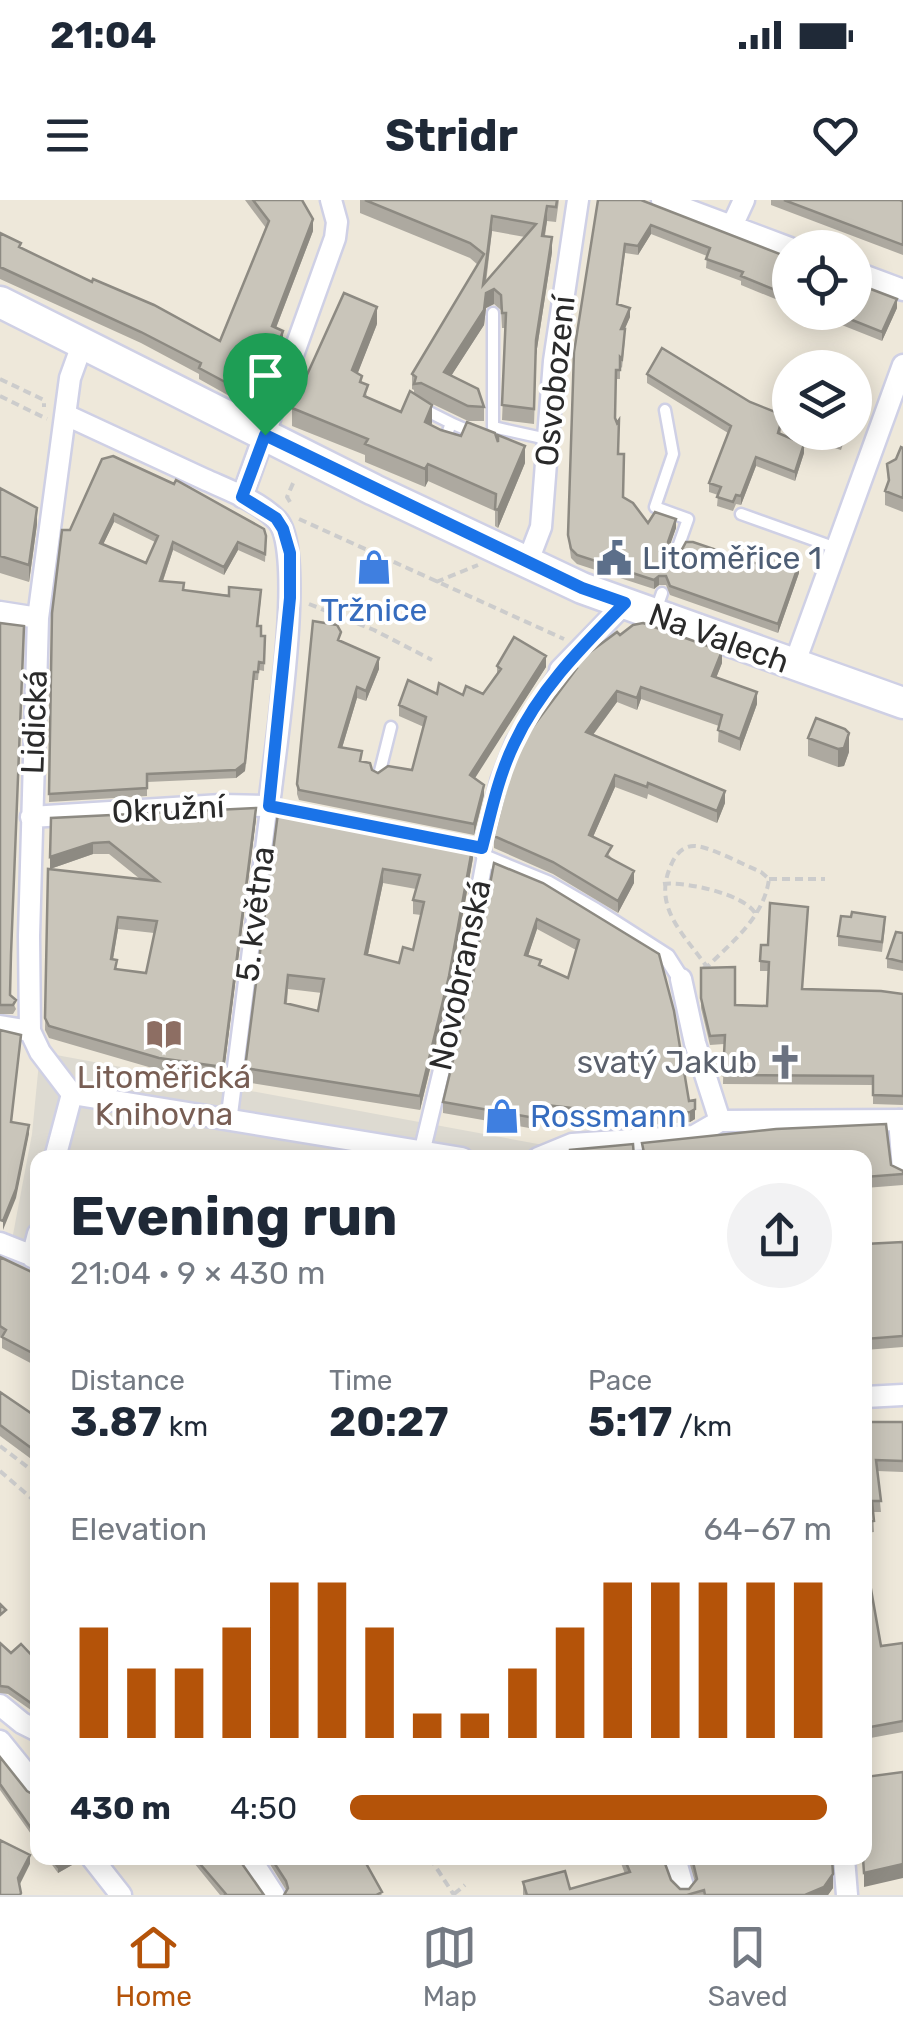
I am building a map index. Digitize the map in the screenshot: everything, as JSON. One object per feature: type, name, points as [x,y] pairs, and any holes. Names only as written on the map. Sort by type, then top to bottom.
[{"type":"main road","name":"Na Valech","points":[[0,302],[374,490],[582,588],[625,603],[658,603],[794,665],[903,703]]},
{"type":"street","points":[[242,497],[334,238],[337,222],[332,200]]},
{"type":"street","name":"Osvobození","points":[[528,561],[541,527],[538,460],[548,439],[554,360],[578,200]]},
{"type":"street","points":[[662,200],[772,241]]},
{"type":"street","points":[[732,226],[744,200]]},
{"type":"street","points":[[872,278],[903,290]]},
{"type":"street","name":"Lidická","points":[[30,1031],[31,817],[38,618],[70,378],[83,342]]},
{"type":"street","points":[[794,665],[903,364]]},
{"type":"street","name":"5. května","points":[[65,422],[242,497],[276,518],[290,553],[278,808],[229,1118]]},
{"type":"street","name":"Novobranská","points":[[422,1150],[460,993],[499,780],[514,742],[560,670],[625,603]]},
{"type":"street","points":[[0,612],[38,618]]},
{"type":"street","name":"Okružní","points":[[31,817],[221,805],[278,808]]},
{"type":"street","points":[[430,837],[483,853],[548,884],[667,957],[681,979],[695,1044],[720,1121]]},
{"type":"street","points":[[0,1026],[30,1031],[40,1052],[72,1094],[416,1150]]},
{"type":"street","points":[[57,1150],[72,1094]]},
{"type":"street","points":[[557,1150],[572,1144],[694,1136],[720,1121],[901,1120],[903,1169]]},
{"type":"street","points":[[0,1243],[30,1256]]},
{"type":"street","points":[[872,1397],[903,1396]]},
{"type":"street","points":[[0,1705],[30,1726]]},
{"type":"street","points":[[0,1741],[30,1778]]},
{"type":"street","points":[[97,1865],[121,1895]]},
{"type":"street","points":[[255,1865],[274,1895]]},
{"type":"street","points":[[678,1865],[684,1890]]},
{"type":"street","points":[[845,1865],[847,1895]]},
{"type":"lane","points":[[494,313],[494,427],[548,439]]},
{"type":"lane","points":[[418,406],[483,436]]},
{"type":"lane","points":[[664,410],[673,454],[656,506],[688,519],[676,553]]},
{"type":"lane","points":[[445,440],[451,424]]},
{"type":"lane","points":[[741,514],[835,552]]},
{"type":"lane","points":[[379,775],[391,727]]},
{"type":"path","points":[[0,379],[44,400],[44,418]]},
{"type":"path","points":[[0,396],[44,418],[65,422]]},
{"type":"path","points":[[294,481],[287,498],[299,519],[582,648]]},
{"type":"path","points":[[436,582],[482,563]]},
{"type":"path","points":[[290,598],[340,615],[432,660]]},
{"type":"path","points":[[708,967],[665,902],[663,884],[674,858],[683,848],[696,846],[762,872],[768,879]]},
{"type":"path","points":[[768,879],[826,878]]},
{"type":"path","points":[[681,979],[708,967],[749,925],[764,900],[768,879]]},
{"type":"path","points":[[663,884],[674,882],[714,891],[750,904],[756,914]]},
{"type":"path","points":[[0,1446],[30,1469]]},
{"type":"path","points":[[0,1470],[30,1497]]},
{"type":"path","points":[[435,1865],[454,1895],[464,1885]]},
{"type":"shaded area","points":[[40,1052],[565,1150],[30,1150],[30,1272],[8,1261],[32,1134]]},
{"type":"building","points":[[253,200],[302,200],[313,219],[272,326],[283,331],[279,342],[267,339],[249,387],[240,390],[199,368],[201,363],[141,332],[0,267],[0,233],[21,243],[19,247],[92,282],[93,279],[154,305],[220,341],[269,221]]},
{"type":"building","points":[[365,200],[557,200],[556,207],[547,206],[542,236],[552,237],[536,340],[534,409],[502,405],[506,313],[502,313],[501,295],[494,289],[486,293],[484,310],[444,372],[478,389],[484,407],[468,406],[421,383],[414,384],[416,377],[412,374],[484,254],[470,243]],"holes":[[[492,216],[536,224],[483,285]]]},
{"type":"building","points":[[598,200],[641,200],[772,251],[772,289],[741,276],[743,272],[706,259],[710,248],[651,225],[638,246],[625,244],[617,304],[630,308],[621,329],[625,329],[620,370],[616,370],[615,418],[617,423],[619,420],[618,454],[624,454],[623,497],[633,503],[648,523],[655,512],[676,519],[668,542],[672,552],[681,551],[686,542],[693,542],[764,566],[769,553],[799,564],[778,624],[670,586],[666,576],[654,580],[577,555],[571,549],[568,535],[574,352]]},
{"type":"building","points":[[784,200],[903,201],[903,245],[872,230]]},
{"type":"building","points":[[872,289],[897,299],[882,332],[872,328]]},
{"type":"building","points":[[344,293],[377,307],[352,370],[362,376],[360,382],[368,385],[364,396],[401,412],[410,391],[432,405],[425,422],[441,430],[461,436],[467,422],[495,433],[498,442],[498,435],[525,446],[498,510],[496,494],[428,464],[425,469],[365,444],[368,439],[292,408]]},
{"type":"building","points":[[662,348],[750,402],[772,411],[772,450],[802,450],[795,472],[756,457],[741,496],[736,495],[733,502],[717,497],[721,487],[709,483],[731,426],[647,374]]},
{"type":"building","points":[[901,447],[903,498],[885,491],[889,480],[887,464],[896,459]]},
{"type":"building","points":[[113,456],[174,484],[176,480],[264,529],[265,554],[238,542],[224,567],[173,542],[160,581],[184,583],[183,590],[229,596],[229,587],[261,590],[257,626],[261,626],[261,636],[265,636],[264,663],[259,662],[258,672],[254,672],[245,763],[236,770],[147,774],[147,788],[49,794],[52,613],[62,530],[70,530],[102,459]],"holes":[[[114,514],[158,536],[146,563],[100,543]]]},
{"type":"building","points":[[0,488],[37,508],[29,565],[0,556]]},
{"type":"building","points":[[313,621],[337,625],[341,632],[338,640],[379,658],[366,691],[357,687],[339,747],[362,751],[360,761],[370,763],[378,773],[388,766],[412,770],[426,717],[399,705],[408,680],[437,694],[439,683],[463,695],[466,686],[483,694],[501,669],[497,666],[514,637],[546,656],[470,775],[484,785],[474,824],[299,790]]},
{"type":"building","points":[[0,623],[24,626],[11,954],[10,995],[16,1000],[13,1005],[0,1005]]},
{"type":"building","points":[[643,623],[722,651],[712,676],[757,692],[740,739],[718,730],[722,715],[641,687],[637,698],[617,691],[586,732],[725,791],[717,811],[648,783],[647,787],[615,775],[589,835],[612,846],[606,856],[634,871],[618,901],[553,862],[494,836],[520,744],[577,668],[574,664],[617,632],[620,635]]},
{"type":"building","points":[[816,718],[849,733],[844,748],[808,738]]},
{"type":"building","points":[[279,805],[473,844],[449,976],[420,1096],[245,1068]],"holes":[[[383,869],[420,875],[413,900],[424,902],[413,950],[403,947],[399,963],[365,954]],[[288,975],[324,979],[318,1011],[285,1003]]]},
{"type":"building","points":[[256,808],[223,1067],[159,1058],[49,1026],[45,1018],[48,869],[158,881],[109,842],[50,857],[51,818]],"holes":[[[118,917],[157,921],[146,973],[115,969],[117,960],[111,959]]]},
{"type":"building","points":[[494,863],[543,883],[659,954],[674,1011],[689,1101],[695,1100],[695,1109],[634,1115],[536,1104],[535,1118],[443,1102]],"holes":[[[537,919],[579,940],[568,978],[539,965],[541,960],[525,955]]]},
{"type":"building","points":[[770,903],[808,907],[802,989],[903,994],[903,1096],[873,1095],[873,1076],[723,1075],[725,1035],[710,1036],[701,998],[701,968],[735,967],[735,1005],[767,1006],[769,962],[760,961],[761,945],[768,945]]},
{"type":"building","points":[[852,912],[885,917],[882,942],[838,936],[841,916],[851,917]]},
{"type":"building","points":[[896,932],[903,933],[903,962],[887,958]]},
{"type":"building","points":[[0,1030],[21,1035],[11,1122],[29,1125],[16,1189],[3,1221],[0,1220]]},
{"type":"building","points":[[886,1124],[891,1165],[903,1174],[872,1176],[872,1150],[643,1150],[642,1143],[776,1129]]},
{"type":"building","points":[[633,1144],[633,1150],[570,1150]]},
{"type":"building","points":[[903,1242],[903,1336],[872,1338],[872,1244]]},
{"type":"building","points":[[0,1257],[30,1271],[30,1352],[2,1337],[6,1330],[0,1326]]},
{"type":"building","points":[[0,1392],[30,1413],[30,1447],[0,1425]]},
{"type":"building","points":[[872,1422],[903,1422],[903,1461],[876,1460],[881,1501],[872,1501]]},
{"type":"building","points":[[872,1595],[881,1646],[903,1643],[903,1721],[872,1727]]},
{"type":"building","points":[[0,1643],[11,1653],[21,1644],[30,1654],[30,1702],[0,1686]]},
{"type":"building","points":[[0,1757],[30,1793],[30,1827],[0,1784]]},
{"type":"building","points":[[903,1772],[903,1864],[864,1873],[863,1865],[872,1865],[872,1776]]},
{"type":"building","points":[[0,1840],[30,1855],[18,1878],[20,1895],[0,1895]]},
{"type":"building","points":[[201,1865],[243,1865],[264,1895],[226,1894]]},
{"type":"building","points":[[276,1865],[367,1865],[382,1892],[284,1895],[286,1881]]},
{"type":"building","points":[[627,1865],[666,1865],[671,1880],[680,1889],[689,1889],[697,1879],[694,1865],[832,1865],[833,1874],[824,1887],[805,1895],[705,1895],[704,1890],[687,1895],[527,1895],[523,1882],[565,1871],[570,1889],[630,1872]]},
{"type":"place","name":"Litoměřice 1","points":[[614,558]]},
{"type":"place","name":"Tržnice","points":[[374,567]]},
{"type":"place","name":"Litoměřická Knihovna","points":[[164,1034]]},
{"type":"place","name":"svatý Jakub","points":[[785,1062]]},
{"type":"place","name":"Rossmann","points":[[502,1116]]},
{"type":"route","points":[[265,435],[582,588],[625,603],[560,670],[514,742],[499,780],[482,848],[269,806],[290,598],[290,553],[276,518],[242,497],[265,435]]}]
